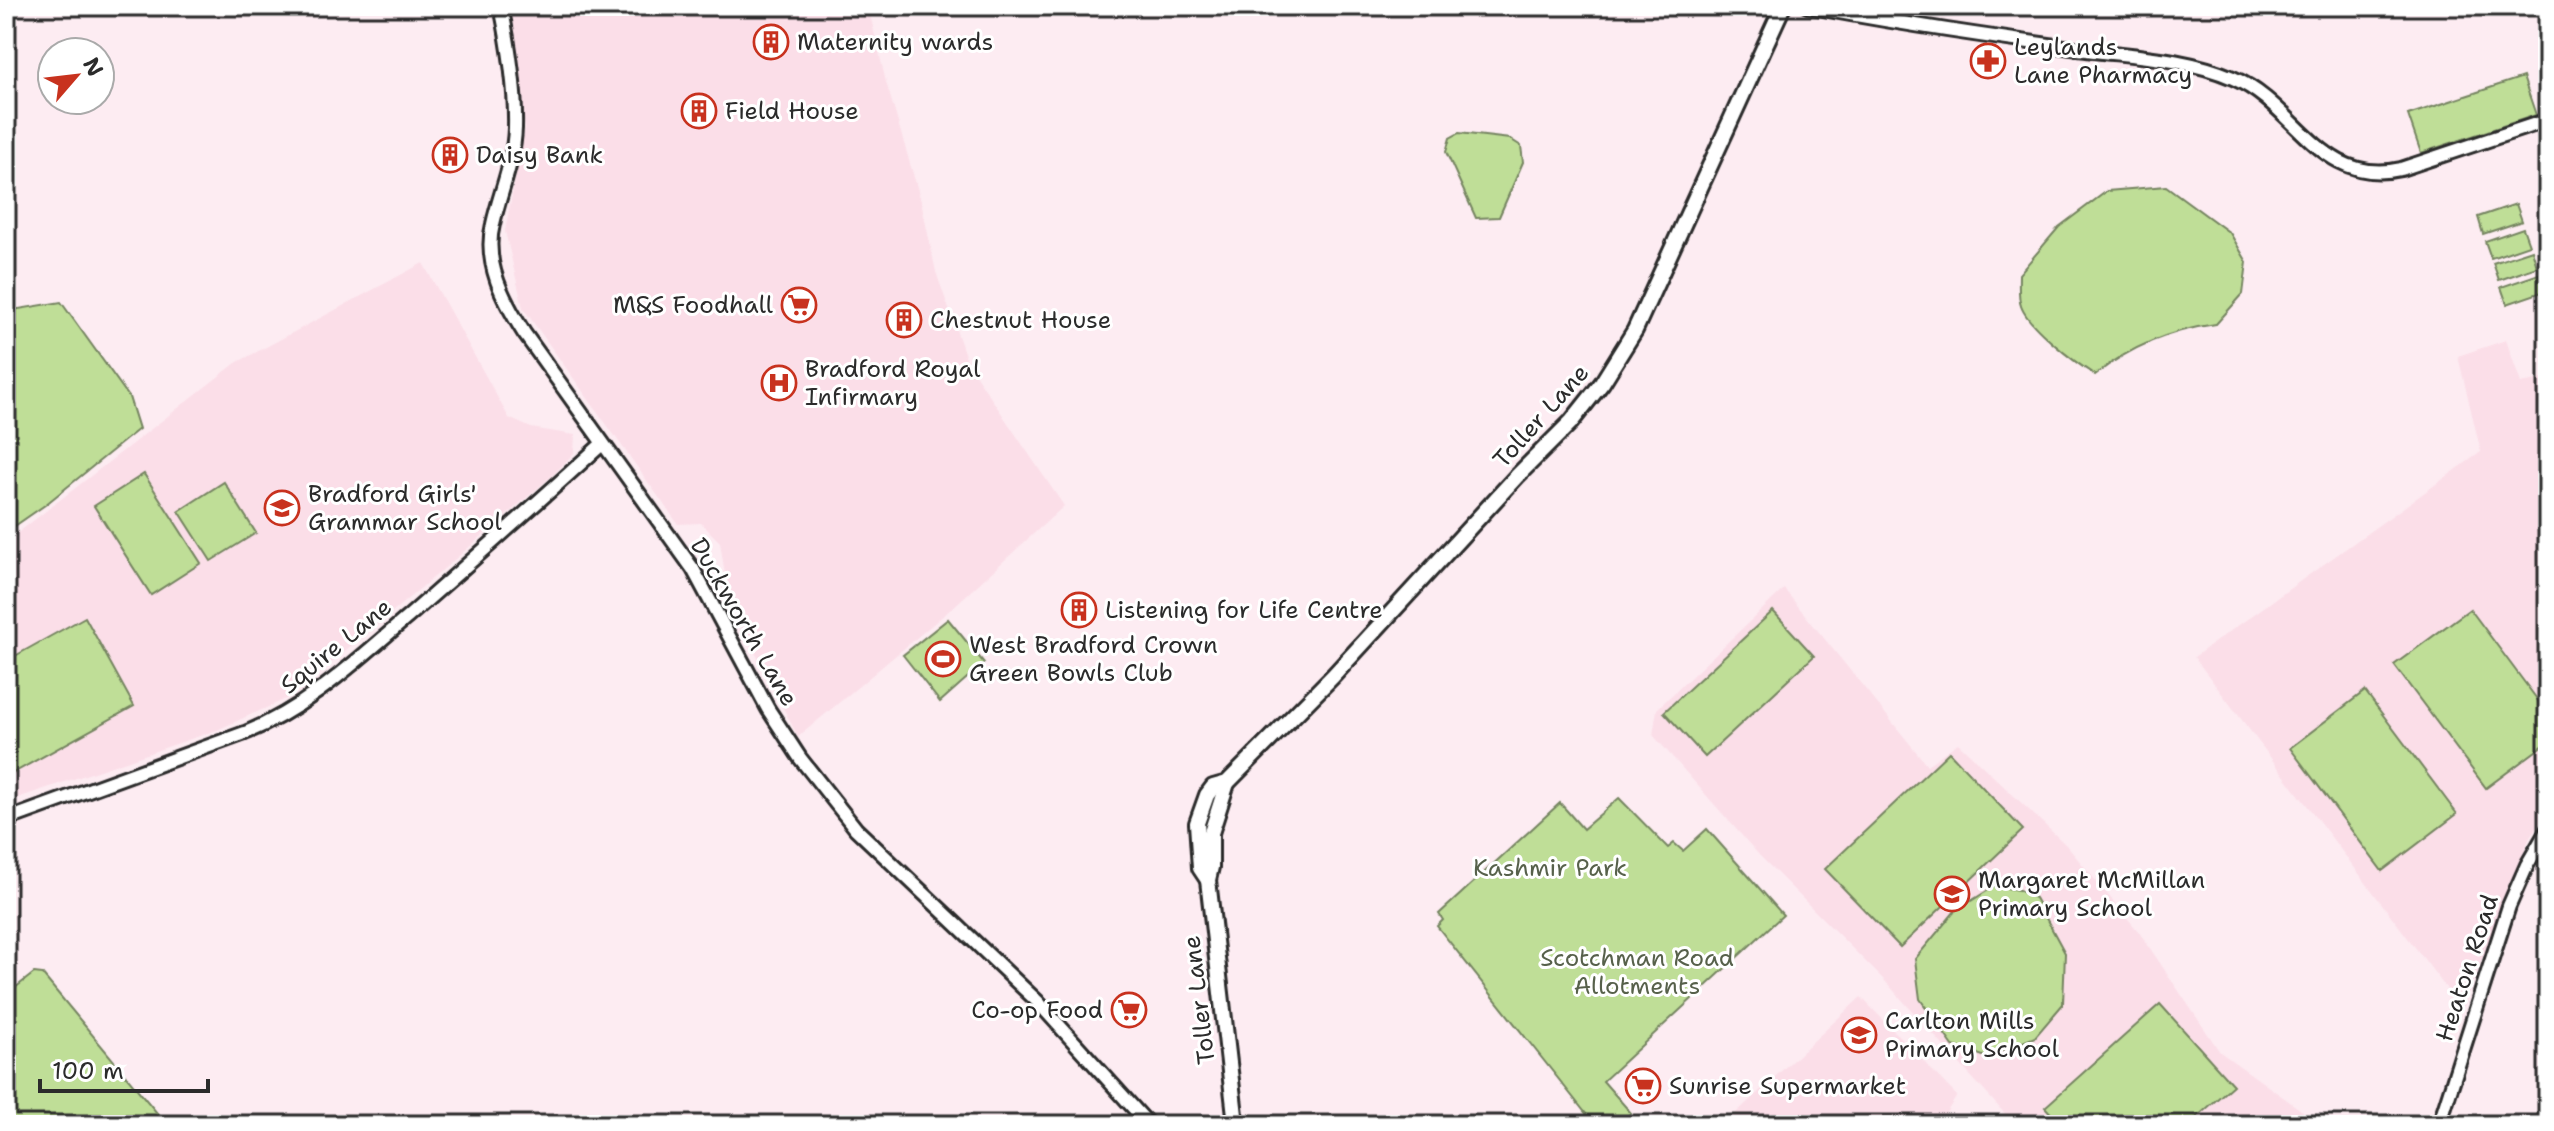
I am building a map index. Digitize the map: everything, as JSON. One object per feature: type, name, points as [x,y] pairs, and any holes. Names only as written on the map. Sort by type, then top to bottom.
[{"type":"main road","name":"Toller Lane","points":[[1235,1122],[1208,880],[1214,819],[1227,783],[1333,676],[1517,476],[1571,422],[1618,360],[1685,223],[1783,6]]},
{"type":"main road","name":"Toller Lane","points":[[1208,880],[1200,868],[1197,823],[1203,802],[1213,787],[1227,783]]},
{"type":"main road","points":[[1198,844],[1210,855]]},
{"type":"street","name":"Duckworth Lane","points":[[501,6],[515,128],[511,163],[491,227],[496,279],[506,304],[693,569],[768,709],[835,804],[856,829],[1037,1001],[1149,1125]]},
{"type":"street","points":[[1807,6],[2174,62],[2220,73],[2235,78],[2264,97],[2328,156],[2361,171],[2401,169],[2548,120]]},
{"type":"street","name":"Squire Lane","points":[[6,820],[245,733],[296,709],[344,672],[602,444]]},
{"type":"street","name":"Heaton Road","points":[[2439,1125],[2509,906],[2527,865],[2548,829]]},
{"type":"shaded area","name":"Bradford Royal Infirmary","points":[[510,6],[868,6],[886,82],[921,201],[936,272],[968,364],[1064,506],[951,609],[798,737],[729,601],[720,542],[701,523],[678,524],[523,308],[505,231],[525,128]]},
{"type":"shaded area","name":"Bradford Girls' Grammar School","points":[[423,263],[509,418],[531,428],[575,435],[574,453],[553,475],[439,573],[288,698],[217,730],[6,802],[6,542],[236,363]]},
{"type":"shaded area","points":[[2506,340],[2521,383],[2548,378],[2548,810],[2529,839],[2462,1009],[2194,657],[2481,452],[2458,356]]},
{"type":"shaded area","name":"Margaret McMillan Primary School","points":[[1784,589],[1927,765],[1958,743],[2066,845],[2139,932],[2220,1052],[2322,1125],[2015,1125],[1885,981],[1759,855],[1653,735],[1657,709]]},
{"type":"shaded area","name":"Carlton Mills Primary School","points":[[1861,997],[1957,1096],[1938,1125],[1723,1125]]},
{"type":"green space","points":[[2523,77],[2536,115],[2421,153],[2408,115]]},
{"type":"green space","points":[[1459,133],[1510,139],[1521,146],[1523,162],[1499,217],[1476,218],[1446,152],[1450,138]]},
{"type":"green space","points":[[2166,186],[2230,233],[2247,262],[2243,294],[2216,324],[2183,330],[2152,341],[2095,375],[2054,344],[2025,315],[2019,299],[2019,274],[2059,227],[2107,191]]},
{"type":"green space","points":[[2516,204],[2522,221],[2483,234],[2478,217]]},
{"type":"green space","points":[[2523,228],[2529,245],[2491,258],[2485,241]]},
{"type":"green space","points":[[2532,250],[2537,267],[2499,280],[2493,263]]},
{"type":"green space","points":[[2539,274],[2545,291],[2507,304],[2501,287]]},
{"type":"green space","points":[[61,302],[129,397],[139,429],[45,505],[6,532],[6,311]]},
{"type":"green space","points":[[144,474],[201,563],[151,595],[94,506]]},
{"type":"green space","points":[[224,482],[256,533],[211,561],[179,511]]},
{"type":"green space","points":[[2470,609],[2548,714],[2548,742],[2486,788],[2394,665]]},
{"type":"green space","points":[[1773,611],[1814,656],[1705,757],[1664,712]]},
{"type":"green space","points":[[85,617],[134,706],[6,777],[6,661]]},
{"type":"green space","name":"West Bradford Crown Green Bowls Club","points":[[948,619],[984,663],[940,702],[903,655]]},
{"type":"green space","points":[[2365,691],[2457,814],[2382,871],[2290,748]]},
{"type":"green space","points":[[1949,752],[2023,830],[1900,947],[1825,869]]},
{"type":"green space","points":[[1619,798],[1668,848],[1674,843],[1683,851],[1707,829],[1783,915],[1603,1081],[1631,1113],[1618,1125],[1595,1125],[1437,926],[1443,920],[1439,914],[1560,803],[1583,829]]},
{"type":"green space","points":[[1995,886],[2019,890],[2035,898],[2065,953],[2063,1004],[2035,1037],[1986,1057],[1953,1046],[1920,999],[1915,959],[1955,911]]},
{"type":"green space","points":[[34,973],[42,974],[167,1125],[6,1125],[6,995]]},
{"type":"green space","points":[[2160,1004],[2233,1085],[2188,1125],[2061,1125],[2045,1107]]},
{"type":"place","name":"Maternity wards","points":[[771,42]]},
{"type":"place","name":"Leylands Lane Pharmacy","points":[[1988,61]]},
{"type":"place","name":"Field House","points":[[699,111]]},
{"type":"place","name":"Daisy Bank","points":[[450,155]]},
{"type":"place","name":"M&S Foodhall","points":[[799,305]]},
{"type":"place","name":"Chestnut House","points":[[904,320]]},
{"type":"place","name":"Bradford Royal Infirmary","points":[[779,383]]},
{"type":"place","name":"Bradford Girls' Grammar School","points":[[282,508]]},
{"type":"place","name":"Listening for Life Centre","points":[[1079,610]]},
{"type":"place","name":"West Bradford Crown Green Bowls Club","points":[[943,659]]},
{"type":"place","name":"Margaret McMillan Primary School","points":[[1952,894]]},
{"type":"place","name":"Co-op Food","points":[[1129,1010]]},
{"type":"place","name":"Carlton Mills Primary School","points":[[1859,1035]]},
{"type":"place","name":"Sunrise Supermarket","points":[[1643,1086]]},
{"type":"park label","name":"Kashmir Park","points":[[1550,868]]},
{"type":"park label","name":"Scotchman Road Allotments","points":[[1637,972]]}]
